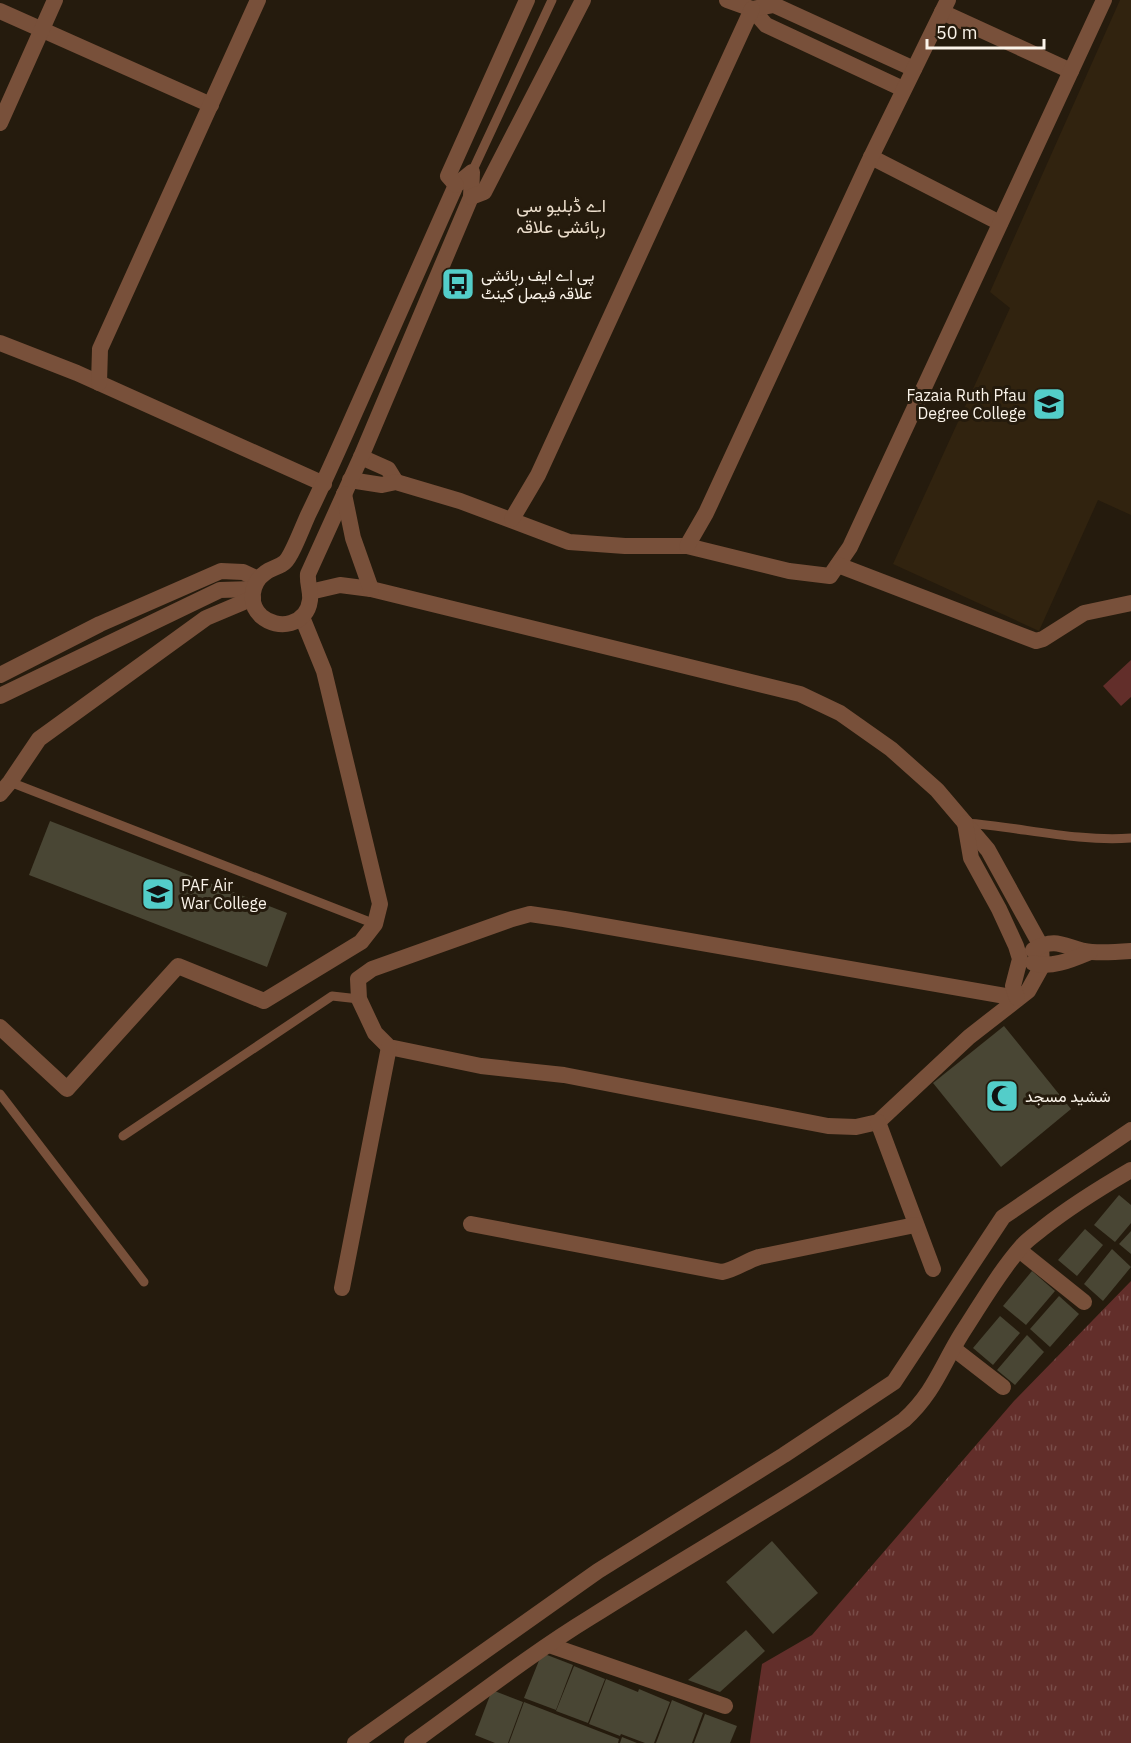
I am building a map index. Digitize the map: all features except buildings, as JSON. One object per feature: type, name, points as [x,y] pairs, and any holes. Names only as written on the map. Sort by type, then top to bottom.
[{"type":"street","points":[[0,123],[55,0]]},
{"type":"street","points":[[99,383],[100,349],[258,0]]},
{"type":"street","points":[[456,185],[448,176],[527,0]]},
{"type":"street","points":[[471,197],[484,192],[583,0]]},
{"type":"street","points":[[727,0],[752,9],[766,25],[903,89]]},
{"type":"street","points":[[347,487],[396,482],[512,519],[569,542],[625,546],[687,546],[789,571],[830,576],[850,547],[1104,0]]},
{"type":"street","points":[[752,9],[774,5],[914,69]]},
{"type":"street","points":[[687,546],[711,502],[903,89],[945,6],[1071,71]]},
{"type":"street","points":[[512,519],[538,475],[752,9]]},
{"type":"street","points":[[0,11],[211,105]]},
{"type":"street","points":[[871,157],[1000,223]]},
{"type":"street","points":[[5,788],[39,739],[206,618],[255,589],[266,572],[286,562],[324,484],[456,185],[472,172]]},
{"type":"street","points":[[0,675],[100,624],[221,571],[243,572],[255,589],[255,608],[261,616],[273,624],[294,623],[302,617],[308,608],[310,592],[307,580],[309,574],[471,197],[472,172]]},
{"type":"street","points":[[0,343],[99,383],[324,484]]},
{"type":"street","points":[[364,392],[385,399]]},
{"type":"street","points":[[361,457],[388,469],[396,482]]},
{"type":"street","points":[[347,487],[353,538],[371,589]]},
{"type":"street","points":[[838,565],[1036,641],[1084,613],[1131,603]]},
{"type":"street","points":[[310,592],[340,585],[371,589],[800,694],[840,713],[891,749],[938,790],[988,850],[1041,946],[1042,966],[1028,991],[969,1037],[878,1122],[856,1127],[828,1126],[564,1075],[481,1066],[389,1047],[375,1033],[359,999],[358,979],[372,969],[530,914],[1017,998]]},
{"type":"street","points":[[0,696],[220,590],[255,589]]},
{"type":"street","points":[[0,1027],[67,1089],[178,966],[264,1001],[361,942],[375,924],[380,904],[324,671],[302,617]]},
{"type":"street","points":[[965,823],[971,858],[1003,918],[1020,958],[1013,986],[1017,998]]},
{"type":"street","points":[[1020,958],[1041,946],[1060,943],[1090,952],[1131,951]]},
{"type":"street","points":[[1020,958],[1042,966],[1070,960],[1090,952]]},
{"type":"street","points":[[342,1288],[389,1047]]},
{"type":"street","points":[[878,1122],[933,1269]]},
{"type":"street","points":[[355,1743],[598,1571],[784,1455],[894,1382],[1003,1217],[1131,1130]]},
{"type":"street","points":[[422,1740],[478,1694],[588,1618],[854,1455],[904,1420],[917,1409],[928,1394],[990,1289],[1023,1244],[1093,1192],[1128,1176]]},
{"type":"street","points":[[471,1224],[722,1272],[731,1271],[746,1261],[759,1257],[915,1225]]},
{"type":"street","points":[[1019,1250],[1084,1302]]},
{"type":"street","points":[[954,1349],[1003,1387]]},
{"type":"street","points":[[549,1646],[725,1706]]},
{"type":"lane","points":[[472,172],[552,0]]},
{"type":"lane","points":[[5,788],[375,924]]},
{"type":"lane","points":[[965,823],[1060,836],[1131,838]]},
{"type":"lane","points":[[123,1136],[332,996],[359,999]]},
{"type":"lane","points":[[0,1094],[144,1282]]},
{"type":"shaded area","name":"Fazaia Ruth Pfau Degree College","points":[[1120,0],[1131,0],[1131,515],[1098,500],[1039,631],[893,564],[1010,308],[990,292]]},
{"type":"green space","points":[[1131,660],[1131,697],[1121,706],[1103,686]]},
{"type":"green space","points":[[1131,1281],[1131,1743],[750,1743],[762,1664],[812,1635],[1014,1401]]},
{"type":"place","name":"پی اے ایف رہائشی علاقہ فیصل کینٹ","points":[[458,284]]},
{"type":"place","name":"Fazaia Ruth Pfau Degree College","points":[[1049,404]]},
{"type":"place","name":"PAF Air War College","points":[[158,894]]},
{"type":"place","name":"ششید مسجد","points":[[1002,1096]]},
{"type":"district","name":"اے ڈبلیو سی رہائشی علاقہ","points":[[561,216]]}]
